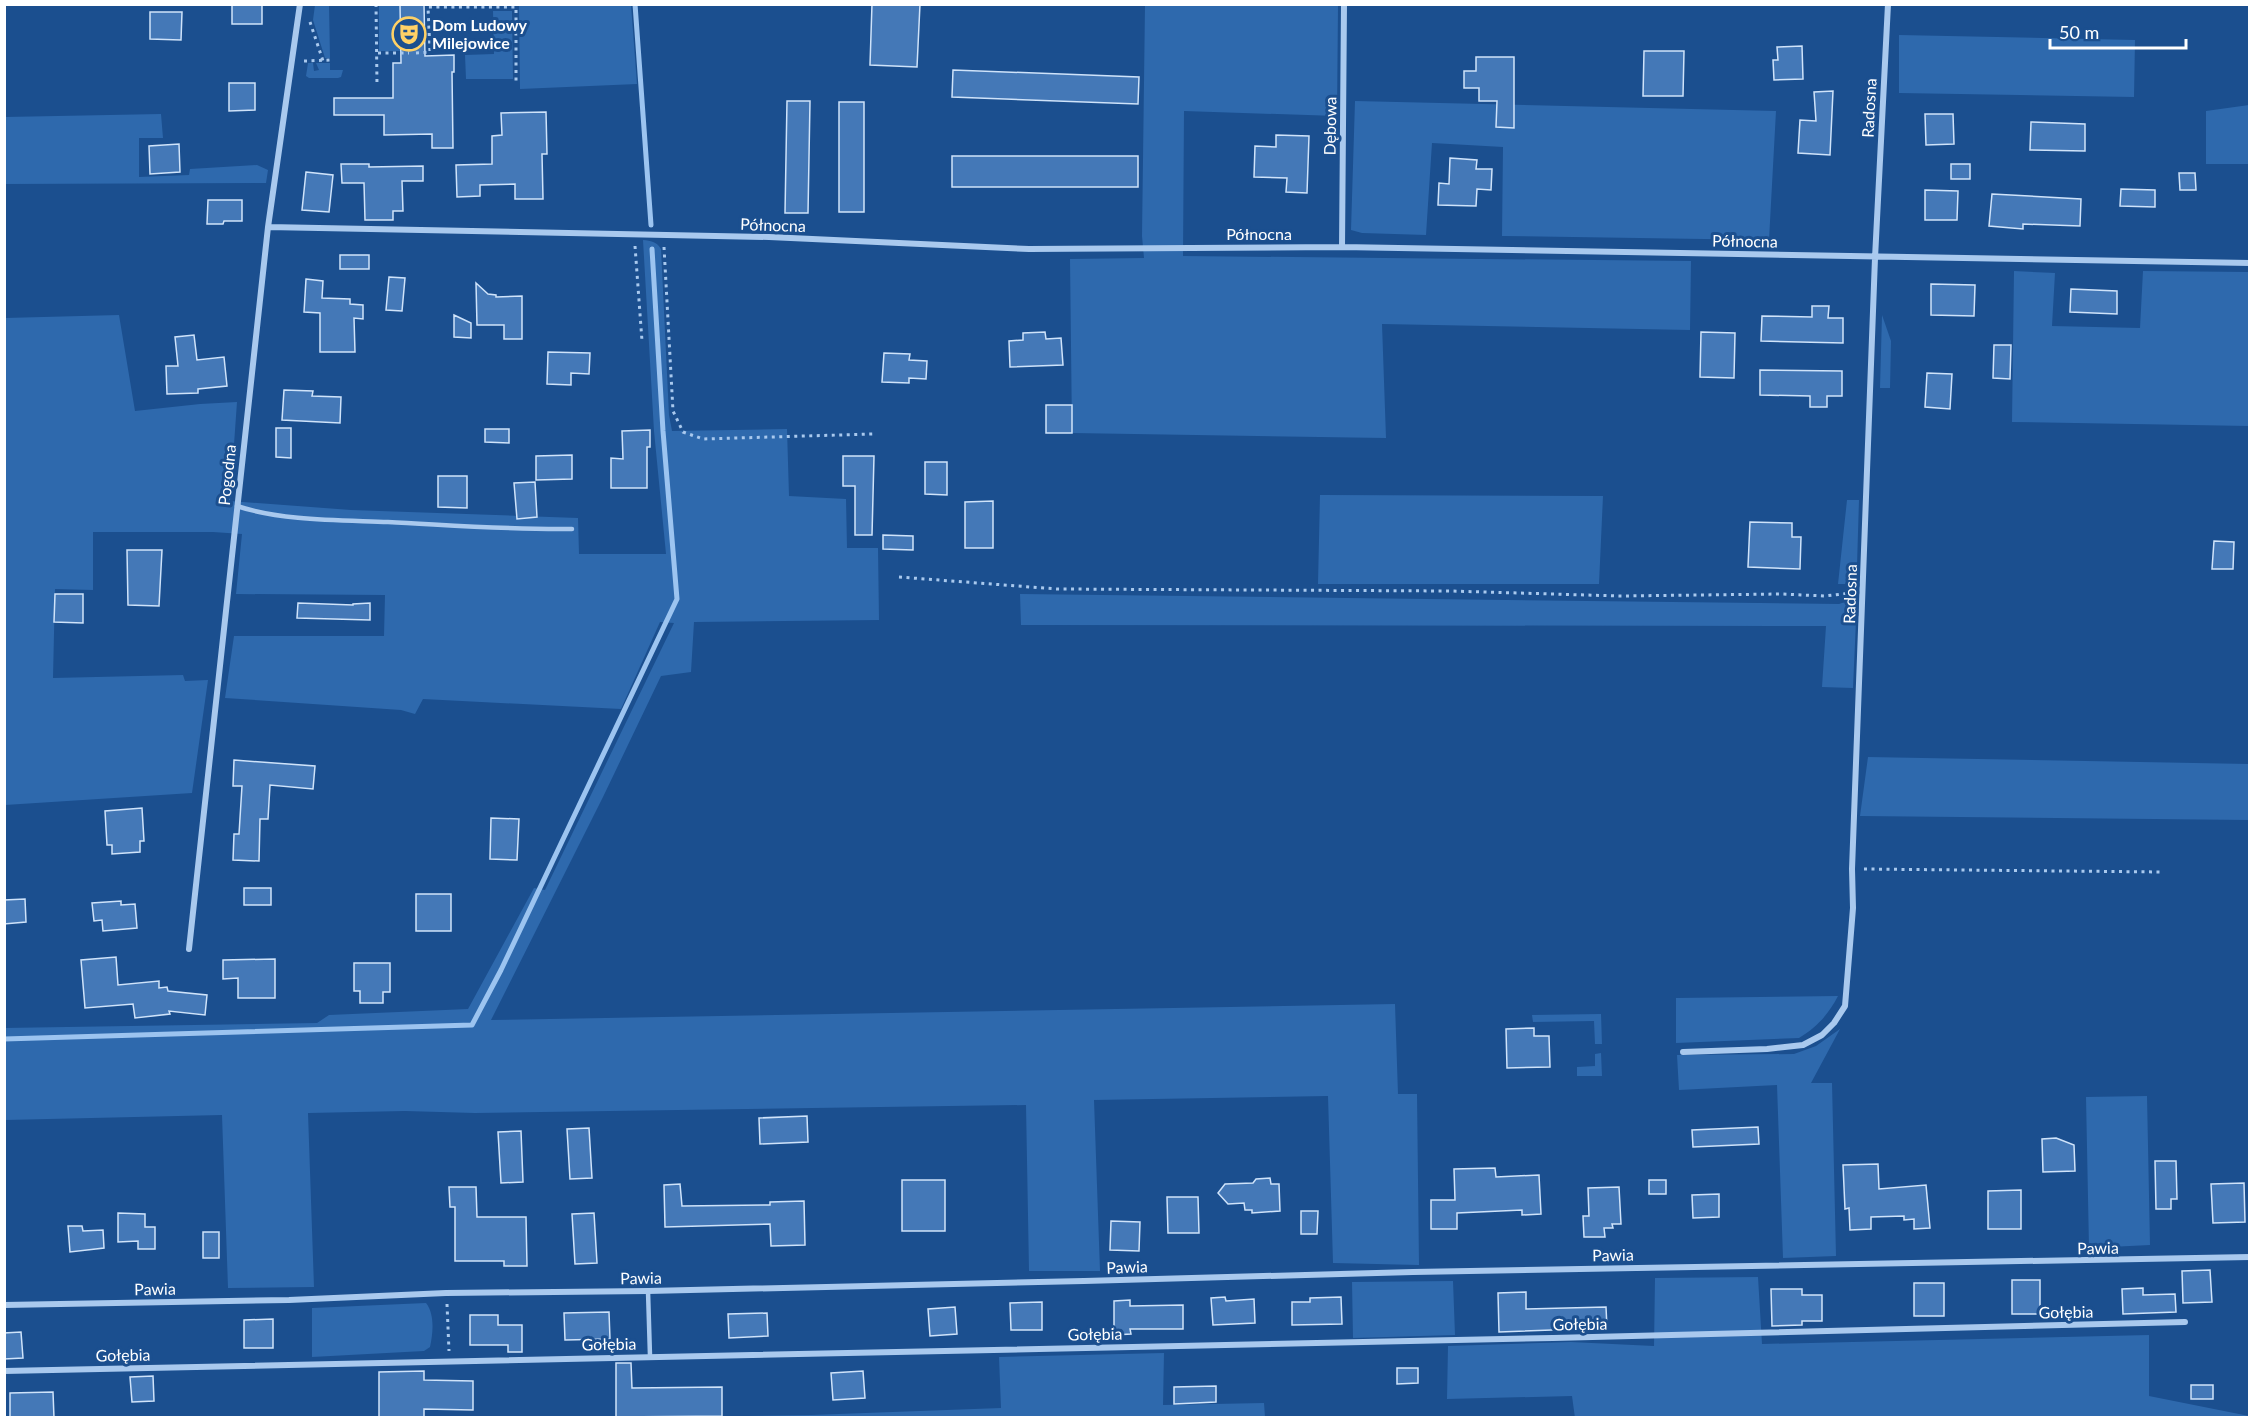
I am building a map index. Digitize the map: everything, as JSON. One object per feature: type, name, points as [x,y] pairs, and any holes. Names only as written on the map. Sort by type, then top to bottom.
[{"type":"street","name":"Pogodna","points":[[189,949],[268,227],[300,4]]},
{"type":"street","name":"Dębowa","points":[[1342,247],[1344,4]]},
{"type":"street","name":"Radosna","points":[[1683,1052],[1767,1049],[1803,1044],[1822,1035],[1834,1023],[1845,1006],[1853,908],[1852,869],[1875,258],[1888,4]]},
{"type":"street","name":"Północna","points":[[268,227],[769,237],[1029,249],[1342,247],[2250,263]]},
{"type":"street","name":"Pawia","points":[[4,1305],[289,1300],[446,1293],[648,1291],[1425,1271],[2250,1257]]},
{"type":"street","name":"Gołębia","points":[[4,1371],[1529,1339],[2185,1322]]},
{"type":"lane","points":[[237,506],[257,513],[349,521],[572,529]]},
{"type":"lane","points":[[648,1291],[650,1356]]},
{"type":"path","points":[[376,4],[377,85]]},
{"type":"path","points":[[416,53],[430,52],[428,7],[516,7],[516,84]]},
{"type":"path","points":[[308,16],[323,60]]},
{"type":"path","points":[[377,53],[409,53]]},
{"type":"path","points":[[302,61],[330,60]]},
{"type":"path","points":[[635,235],[642,341]]},
{"type":"path","points":[[663,236],[673,411],[683,432],[703,439],[873,434]]},
{"type":"path","points":[[899,578],[1057,589],[1450,591],[1620,596],[1781,594],[1825,596],[1852,593],[1864,583]]},
{"type":"path","points":[[1852,869],[2162,872]]},
{"type":"path","points":[[446,1293],[449,1361]]},
{"type":"shaded area","points":[[315,5],[329,5],[330,58],[325,58],[313,20]]},
{"type":"shaded area","points":[[379,5],[400,5],[401,51],[379,51]]},
{"type":"shaded area","points":[[519,5],[631,5],[637,84],[520,89]]},
{"type":"shaded area","points":[[1145,5],[1338,6],[1337,116],[1184,111],[1183,256],[1691,261],[1690,330],[1382,324],[1386,438],[1072,433],[1070,259],[1144,258],[1142,236]]},
{"type":"shaded area","points":[[493,11],[512,11],[513,79],[466,79],[465,55],[494,54]]},
{"type":"shaded area","points":[[1899,35],[2135,40],[2134,97],[1899,93]]},
{"type":"shaded area","points":[[308,63],[313,63],[314,71],[319,70],[316,63],[330,63],[330,70],[343,70],[341,77],[309,78],[306,76]]},
{"type":"shaded area","points":[[1355,101],[1776,111],[1769,240],[1502,236],[1503,147],[1432,143],[1426,235],[1362,233],[1351,230]]},
{"type":"shaded area","points":[[2249,105],[2249,164],[2206,164],[2206,111]]},
{"type":"shaded area","points":[[161,114],[163,138],[139,138],[139,177],[189,175],[190,169],[257,165],[268,170],[266,183],[5,184],[5,117]]},
{"type":"shaded area","points":[[643,240],[655,243],[661,249],[669,415],[672,431],[787,429],[789,496],[846,499],[847,548],[878,548],[879,620],[694,622],[691,672],[661,676],[491,1020],[1395,1004],[1398,1094],[1417,1094],[1419,1265],[1333,1263],[1328,1096],[1094,1100],[1100,1271],[1029,1271],[1026,1105],[475,1113],[405,1111],[308,1113],[314,1287],[228,1288],[222,1115],[5,1120],[4,1028],[317,1023],[329,1015],[468,1009],[534,888],[545,890],[674,623],[660,622],[621,709],[423,699],[415,714],[401,710],[225,698],[234,636],[384,636],[385,595],[236,594],[242,534],[93,532],[93,590],[55,589],[53,678],[183,675],[185,681],[208,680],[192,793],[5,805],[5,318],[119,315],[135,411],[237,402],[230,501],[351,510],[578,518],[579,554],[666,554],[654,431]]},
{"type":"shaded area","points":[[2014,271],[2055,273],[2052,326],[2140,328],[2143,271],[2249,272],[2249,426],[2012,422]]},
{"type":"shaded area","points":[[1882,315],[1891,341],[1890,388],[1880,388]]},
{"type":"shaded area","points":[[1320,495],[1603,496],[1599,584],[1318,584]]},
{"type":"shaded area","points":[[1847,500],[1859,500],[1857,566],[1853,580],[1847,584],[1838,584]]},
{"type":"shaded area","points":[[1020,594],[1839,604],[1857,598],[1853,688],[1822,687],[1826,626],[1021,625]]},
{"type":"shaded area","points":[[1868,757],[2249,764],[2249,820],[1860,816]]},
{"type":"shaded area","points":[[1838,996],[1822,1020],[1799,1038],[1676,1043],[1676,998]]},
{"type":"shaded area","points":[[1601,1014],[1602,1044],[1595,1044],[1594,1021],[1533,1022],[1532,1015]]},
{"type":"shaded area","points":[[1840,1029],[1811,1083],[1832,1083],[1836,1256],[1783,1258],[1777,1085],[1679,1090],[1677,1055],[1794,1054],[1816,1046]]},
{"type":"shaded area","points":[[1601,1053],[1602,1076],[1577,1076],[1577,1067],[1595,1066],[1595,1054]]},
{"type":"shaded area","points":[[2147,1096],[2150,1245],[2089,1248],[2086,1097]]},
{"type":"shaded area","points":[[1758,1277],[1762,1344],[2149,1335],[2149,1396],[2250,1417],[1575,1418],[1572,1396],[1447,1399],[1448,1346],[1571,1342],[1654,1346],[1655,1278]]},
{"type":"shaded area","points":[[1453,1281],[1455,1335],[1353,1338],[1352,1282]]},
{"type":"shaded area","points":[[426,1303],[431,1313],[432,1330],[430,1347],[424,1351],[312,1357],[312,1308]]},
{"type":"shaded area","points":[[1164,1353],[1163,1405],[1264,1403],[1265,1417],[596,1418],[811,1415],[1001,1408],[999,1357]]},
{"type":"building","points":[[232,4],[262,4],[262,24],[232,24]]},
{"type":"building","points":[[400,4],[424,4],[425,56],[454,55],[454,72],[452,72],[453,148],[432,148],[432,134],[384,135],[384,115],[334,115],[334,98],[393,98],[393,63],[401,63]]},
{"type":"building","points":[[872,4],[920,4],[917,67],[870,65]]},
{"type":"building","points":[[150,12],[182,12],[181,40],[150,39]]},
{"type":"building","points":[[1802,46],[1803,79],[1774,80],[1773,60],[1778,60],[1777,47]]},
{"type":"building","points":[[1644,51],[1684,51],[1683,96],[1643,96]]},
{"type":"building","points":[[1476,57],[1514,57],[1514,128],[1496,127],[1497,101],[1479,101],[1479,88],[1464,88],[1464,71],[1476,71]]},
{"type":"building","points":[[953,70],[1139,77],[1138,104],[952,97]]},
{"type":"building","points":[[229,83],[255,83],[255,110],[229,111]]},
{"type":"building","points":[[1833,91],[1830,155],[1798,153],[1800,120],[1816,121],[1814,92]]},
{"type":"building","points":[[787,101],[810,101],[808,213],[785,213]]},
{"type":"building","points":[[839,102],[864,102],[864,212],[839,212]]},
{"type":"building","points":[[546,112],[547,154],[542,154],[543,199],[515,199],[515,184],[480,185],[480,196],[457,197],[456,165],[492,164],[492,136],[502,135],[501,113]]},
{"type":"building","points":[[1925,114],[1953,114],[1954,144],[1926,145]]},
{"type":"building","points":[[2031,122],[2085,124],[2085,151],[2030,150]]},
{"type":"building","points":[[1276,135],[1309,136],[1307,193],[1286,192],[1287,178],[1254,177],[1255,146],[1276,147]]},
{"type":"building","points":[[179,144],[180,172],[150,174],[149,146]]},
{"type":"building","points":[[952,156],[1138,156],[1138,187],[952,187]]},
{"type":"building","points":[[1450,158],[1477,160],[1476,169],[1492,169],[1491,190],[1477,189],[1476,206],[1438,205],[1439,183],[1449,184]]},
{"type":"building","points":[[341,164],[369,164],[369,167],[423,166],[423,181],[402,181],[403,211],[393,211],[393,220],[365,220],[364,183],[342,183]]},
{"type":"building","points":[[1951,164],[1970,164],[1970,179],[1951,179]]},
{"type":"building","points":[[306,172],[333,175],[329,212],[302,210]]},
{"type":"building","points":[[2179,173],[2195,173],[2196,190],[2180,190]]},
{"type":"building","points":[[2121,189],[2155,190],[2155,207],[2120,206]]},
{"type":"building","points":[[1925,190],[1958,191],[1957,220],[1925,220]]},
{"type":"building","points":[[1992,194],[2081,199],[2080,226],[2023,224],[2023,229],[1989,226]]},
{"type":"building","points":[[208,200],[242,200],[242,221],[207,224]]},
{"type":"building","points":[[340,255],[369,255],[369,269],[340,269]]},
{"type":"building","points":[[389,277],[405,278],[402,311],[386,310]]},
{"type":"building","points":[[306,279],[323,281],[322,298],[350,299],[350,304],[363,305],[363,319],[354,318],[355,352],[320,352],[320,313],[304,312]]},
{"type":"building","points":[[476,283],[488,294],[496,295],[496,297],[522,296],[522,339],[504,339],[504,325],[477,325]]},
{"type":"building","points":[[1931,284],[1975,285],[1974,316],[1931,315]]},
{"type":"building","points":[[2071,289],[2117,291],[2117,314],[2070,312]]},
{"type":"building","points":[[1812,306],[1829,306],[1828,318],[1843,318],[1843,343],[1761,341],[1762,316],[1812,317]]},
{"type":"building","points":[[454,315],[471,323],[471,338],[454,337]]},
{"type":"building","points":[[1045,332],[1046,339],[1061,338],[1063,365],[1010,367],[1009,341],[1023,340],[1023,333]]},
{"type":"building","points":[[1701,332],[1735,333],[1734,378],[1700,377]]},
{"type":"building","points":[[194,335],[197,360],[224,357],[227,386],[198,389],[198,393],[167,394],[166,366],[178,366],[175,337]]},
{"type":"building","points":[[1994,345],[2011,345],[2010,379],[1993,378]]},
{"type":"building","points":[[548,352],[590,353],[589,374],[571,373],[571,385],[547,384]]},
{"type":"building","points":[[884,353],[910,354],[909,360],[927,361],[926,379],[909,378],[909,383],[882,382]]},
{"type":"building","points":[[1760,370],[1842,371],[1842,396],[1827,396],[1827,407],[1810,407],[1810,396],[1760,395]]},
{"type":"building","points":[[1927,373],[1952,374],[1950,409],[1925,407]]},
{"type":"building","points":[[284,390],[313,391],[312,396],[341,397],[340,423],[282,420]]},
{"type":"building","points":[[1046,405],[1072,405],[1072,433],[1046,433]]},
{"type":"building","points":[[276,428],[291,428],[291,458],[276,457]]},
{"type":"building","points":[[485,429],[509,429],[509,443],[485,442]]},
{"type":"building","points":[[650,430],[650,447],[647,447],[647,488],[611,488],[611,458],[623,459],[622,431]]},
{"type":"building","points":[[572,455],[572,479],[536,480],[536,456]]},
{"type":"building","points":[[843,456],[874,456],[872,535],[855,535],[855,486],[843,486]]},
{"type":"building","points":[[925,462],[947,462],[947,495],[925,494]]},
{"type":"building","points":[[438,476],[467,476],[467,508],[438,507]]},
{"type":"building","points":[[535,482],[537,517],[517,519],[514,483]]},
{"type":"building","points":[[993,501],[993,548],[965,548],[965,502]]},
{"type":"building","points":[[1750,522],[1792,523],[1792,537],[1801,537],[1800,569],[1748,567]]},
{"type":"building","points":[[883,535],[913,536],[913,550],[883,549]]},
{"type":"building","points":[[2214,541],[2234,542],[2233,569],[2212,569]]},
{"type":"building","points":[[127,550],[162,550],[159,606],[128,605]]},
{"type":"building","points":[[55,594],[83,594],[83,623],[54,622]]},
{"type":"building","points":[[298,603],[353,605],[370,603],[370,620],[297,618]]},
{"type":"building","points":[[234,760],[315,766],[313,789],[270,785],[268,819],[260,819],[259,861],[233,860],[234,834],[239,834],[242,786],[233,786]]},
{"type":"building","points":[[142,808],[144,841],[140,841],[140,852],[112,854],[112,845],[107,845],[105,811]]},
{"type":"building","points":[[491,818],[519,819],[517,860],[490,859]]},
{"type":"building","points":[[244,888],[271,888],[271,905],[244,905]]},
{"type":"building","points":[[416,894],[451,894],[451,931],[416,931]]},
{"type":"building","points":[[25,899],[26,922],[4,924],[4,900]]},
{"type":"building","points":[[121,901],[121,905],[135,904],[137,928],[103,931],[102,920],[94,921],[92,903]]},
{"type":"building","points":[[116,957],[118,985],[159,981],[159,988],[167,987],[168,991],[207,995],[205,1015],[169,1011],[170,1014],[135,1018],[133,1004],[85,1008],[81,960]]},
{"type":"building","points":[[275,959],[275,998],[238,998],[238,978],[223,979],[223,960]]},
{"type":"building","points":[[354,963],[390,963],[390,992],[383,992],[383,1003],[360,1003],[360,991],[354,991]]},
{"type":"building","points":[[1534,1028],[1534,1036],[1549,1036],[1550,1067],[1507,1068],[1506,1029]]},
{"type":"building","points":[[807,1116],[808,1142],[760,1144],[759,1118]]},
{"type":"building","points":[[1758,1127],[1759,1144],[1693,1147],[1692,1130]]},
{"type":"building","points":[[589,1128],[592,1178],[570,1179],[567,1129]]},
{"type":"building","points":[[521,1131],[523,1182],[501,1183],[498,1132]]},
{"type":"building","points":[[2056,1138],[2074,1145],[2075,1171],[2043,1172],[2042,1139]]},
{"type":"building","points":[[2155,1161],[2176,1161],[2177,1199],[2171,1199],[2171,1209],[2156,1209]]},
{"type":"building","points":[[1878,1164],[1879,1189],[1926,1185],[1930,1228],[1914,1229],[1914,1219],[1904,1220],[1904,1216],[1871,1217],[1871,1229],[1850,1230],[1849,1208],[1845,1209],[1843,1165]]},
{"type":"building","points":[[1495,1168],[1496,1177],[1539,1175],[1541,1214],[1522,1215],[1522,1210],[1457,1213],[1457,1229],[1431,1229],[1431,1200],[1455,1200],[1454,1169]]},
{"type":"building","points":[[1270,1178],[1271,1184],[1279,1184],[1280,1211],[1252,1213],[1252,1210],[1245,1210],[1244,1203],[1228,1204],[1218,1193],[1225,1184],[1253,1183],[1256,1179]]},
{"type":"building","points":[[902,1180],[945,1180],[945,1231],[902,1231]]},
{"type":"building","points":[[1649,1180],[1666,1180],[1666,1194],[1649,1194]]},
{"type":"building","points":[[2244,1183],[2245,1222],[2213,1223],[2211,1184]]},
{"type":"building","points":[[680,1184],[682,1206],[770,1205],[770,1202],[804,1201],[805,1245],[771,1246],[770,1224],[665,1227],[664,1185]]},
{"type":"building","points":[[449,1187],[476,1187],[477,1217],[526,1217],[527,1266],[504,1266],[504,1261],[455,1261],[455,1207],[450,1207]]},
{"type":"building","points":[[1619,1187],[1621,1224],[1612,1224],[1613,1228],[1604,1228],[1605,1237],[1584,1237],[1583,1216],[1589,1216],[1588,1188]]},
{"type":"building","points":[[2021,1190],[2021,1229],[1988,1229],[1988,1191]]},
{"type":"building","points":[[1719,1194],[1719,1217],[1693,1218],[1692,1195]]},
{"type":"building","points":[[1167,1197],[1198,1197],[1199,1233],[1168,1233]]},
{"type":"building","points":[[1301,1211],[1318,1211],[1317,1234],[1301,1234]]},
{"type":"building","points":[[118,1213],[145,1214],[145,1227],[155,1227],[155,1249],[138,1249],[138,1241],[118,1242]]},
{"type":"building","points":[[594,1213],[597,1263],[575,1264],[572,1214]]},
{"type":"building","points":[[1111,1221],[1140,1222],[1139,1251],[1110,1250]]},
{"type":"building","points":[[68,1226],[82,1226],[83,1231],[103,1230],[104,1248],[70,1252]]},
{"type":"building","points":[[203,1232],[219,1232],[219,1258],[203,1258]]},
{"type":"building","points":[[2210,1270],[2212,1302],[2183,1303],[2182,1271]]},
{"type":"building","points":[[2012,1280],[2040,1280],[2040,1314],[2012,1314]]},
{"type":"building","points":[[1914,1283],[1944,1283],[1944,1316],[1914,1316]]},
{"type":"building","points":[[2143,1288],[2143,1295],[2175,1294],[2176,1312],[2123,1314],[2122,1289]]},
{"type":"building","points":[[1771,1289],[1802,1289],[1802,1295],[1822,1295],[1822,1321],[1802,1321],[1802,1325],[1772,1326]]},
{"type":"building","points":[[1526,1292],[1526,1309],[1606,1307],[1607,1328],[1499,1332],[1498,1293]]},
{"type":"building","points":[[1225,1297],[1226,1301],[1254,1299],[1255,1323],[1213,1325],[1211,1298]]},
{"type":"building","points":[[1341,1297],[1342,1324],[1292,1325],[1292,1302],[1310,1302],[1310,1298]]},
{"type":"building","points":[[1130,1300],[1130,1306],[1183,1305],[1183,1329],[1130,1329],[1131,1334],[1114,1335],[1114,1301]]},
{"type":"building","points":[[1042,1302],[1042,1330],[1011,1330],[1010,1303]]},
{"type":"building","points":[[955,1307],[957,1334],[930,1336],[928,1309]]},
{"type":"building","points":[[609,1312],[610,1339],[565,1340],[564,1313]]},
{"type":"building","points":[[767,1313],[768,1336],[729,1338],[728,1314]]},
{"type":"building","points":[[470,1315],[498,1315],[498,1325],[522,1325],[522,1352],[508,1352],[508,1345],[470,1345]]},
{"type":"building","points":[[273,1319],[273,1348],[244,1348],[244,1320]]},
{"type":"building","points":[[21,1332],[23,1358],[4,1359],[4,1333]]},
{"type":"building","points":[[616,1363],[631,1363],[632,1388],[722,1387],[722,1416],[616,1417]]},
{"type":"building","points":[[1397,1368],[1418,1368],[1418,1383],[1397,1384]]},
{"type":"building","points":[[424,1371],[424,1380],[473,1381],[473,1410],[424,1409],[424,1418],[379,1418],[379,1372]]},
{"type":"building","points":[[863,1371],[865,1398],[833,1400],[831,1373]]},
{"type":"building","points":[[153,1376],[154,1401],[132,1402],[130,1377]]},
{"type":"building","points":[[2191,1385],[2213,1385],[2213,1399],[2191,1399]]},
{"type":"building","points":[[1216,1386],[1216,1402],[1174,1404],[1174,1387]]},
{"type":"building","points":[[53,1392],[54,1418],[10,1418],[10,1393]]},
{"type":"waterway","points":[[635,4],[651,225]]},
{"type":"waterway","points":[[4,1039],[472,1025],[501,970],[677,599],[663,431],[652,249]]},
{"type":"place","name":"Dom Ludowy Milejowice","points":[[409,34]]}]
